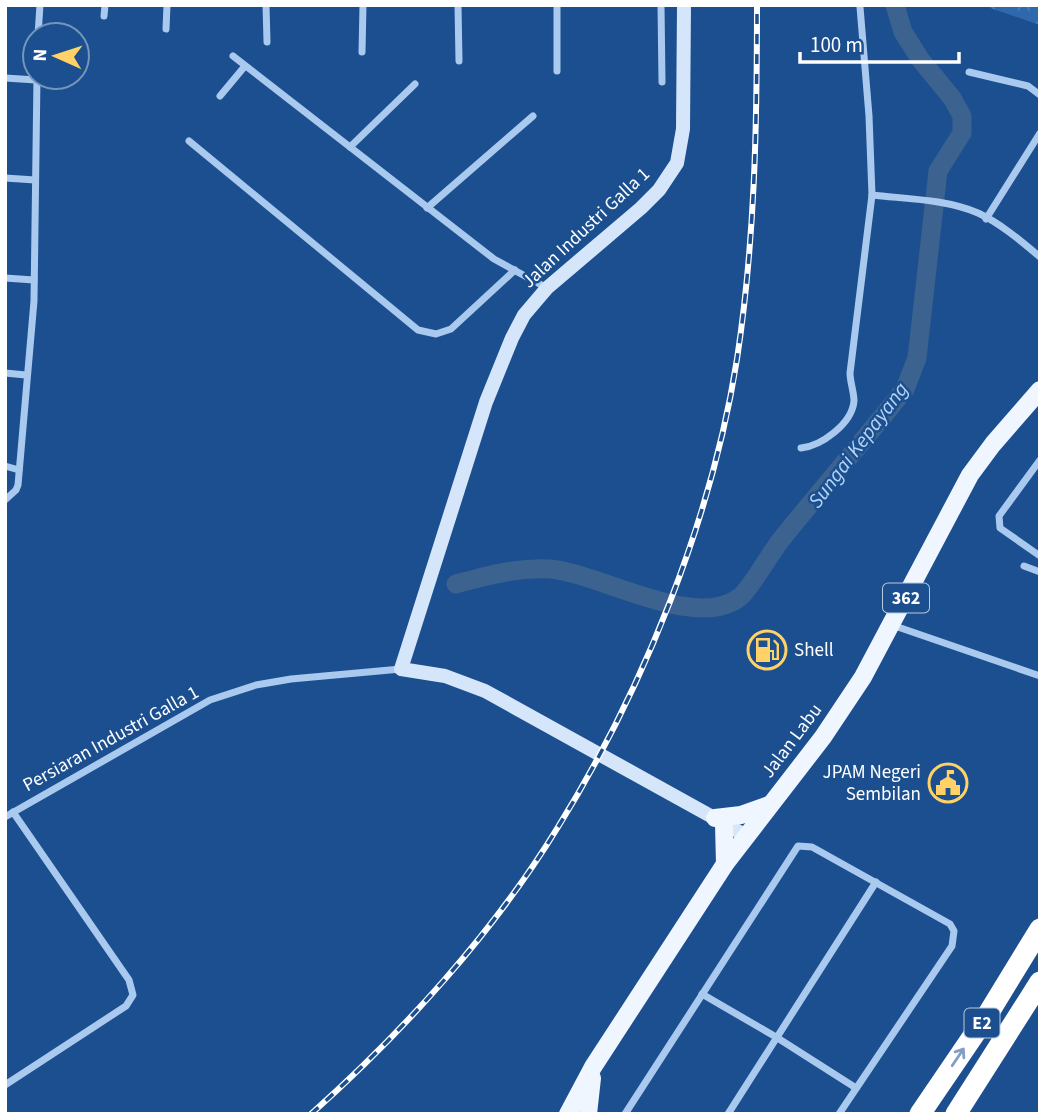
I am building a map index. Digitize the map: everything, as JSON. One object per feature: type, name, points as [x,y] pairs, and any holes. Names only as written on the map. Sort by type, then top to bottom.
[{"type":"highway","name":"E2","points":[[920,1114],[988,1014],[1040,929]]},
{"type":"highway","name":"E2","points":[[956,1114],[1040,982]]},
{"type":"main road","name":"Jalan Industri Galla 1","points":[[401,669],[486,402],[524,315],[547,288],[641,208],[659,190],[677,163],[683,130],[684,5]]},
{"type":"main road","name":"Jalan Labu","points":[[569,1114],[593,1067],[725,864],[823,737],[863,677],[970,475],[1040,390]]},
{"type":"main road","points":[[401,669],[461,681],[485,691],[745,835]]},
{"type":"main road","points":[[720,821],[770,804]]},
{"type":"main road","points":[[720,821],[725,864]]},
{"type":"main road","points":[[587,1114],[593,1067]]},
{"type":"street","points":[[104,16],[105,5]]},
{"type":"street","points":[[166,29],[167,5]]},
{"type":"street","points":[[266,5],[267,42]]},
{"type":"street","points":[[362,5],[362,52]]},
{"type":"street","points":[[458,5],[459,61]]},
{"type":"street","points":[[557,5],[557,71]]},
{"type":"street","points":[[661,5],[662,82]]},
{"type":"street","points":[[800,448],[820,443],[846,420],[854,396],[850,373],[872,195],[860,6]]},
{"type":"street","points":[[233,57],[494,259],[547,288]]},
{"type":"street","points":[[220,96],[245,66]]},
{"type":"street","points":[[969,72],[1028,86],[1040,95]]},
{"type":"street","points":[[350,147],[415,84]]},
{"type":"street","points":[[5,500],[16,490],[19,470],[34,280],[36,91]]},
{"type":"street","points":[[427,208],[533,116]]},
{"type":"street","points":[[986,219],[1040,133]]},
{"type":"street","points":[[189,141],[418,330],[436,334],[451,329],[515,270]]},
{"type":"street","points":[[5,178],[35,180]]},
{"type":"street","points":[[872,195],[953,205],[986,219],[1040,257]]},
{"type":"street","points":[[5,278],[34,280]]},
{"type":"street","points":[[5,373],[26,375]]},
{"type":"street","points":[[1040,460],[998,521],[1000,528],[1040,556]]},
{"type":"street","points":[[5,467],[19,470]]},
{"type":"street","points":[[1024,566],[1040,572]]},
{"type":"street","points":[[892,625],[1040,676]]},
{"type":"street","name":"Persiaran Industri Galla 1","points":[[5,817],[210,701],[256,685],[279,681],[401,669]]},
{"type":"street","points":[[5,1085],[126,1006],[133,995],[129,980],[13,812]]},
{"type":"street","points":[[625,1114],[798,846],[812,847],[950,924],[954,931],[952,946],[839,1114]]},
{"type":"street","points":[[728,1114],[876,882]]},
{"type":"street","points":[[702,994],[856,1088]]},
{"type":"green space","points":[[991,5],[1040,5],[1040,25],[990,8]]},
{"type":"waterway","name":"Sungai Kepayang","points":[[456,584],[514,571],[550,569],[673,605],[699,608],[721,606],[744,593],[780,541],[905,389],[917,358],[938,171],[962,133],[962,116],[952,98],[920,59],[903,32],[895,5]]},
{"type":"railway","points":[[311,1114],[413,1015],[476,942],[533,866],[589,774],[618,719],[670,602],[710,480],[726,419],[737,359],[748,271],[754,182],[757,5]]},
{"type":"place","name":"Shell","points":[[767,650]]},
{"type":"place","name":"JPAM Negeri Sembilan","points":[[948,783]]}]
